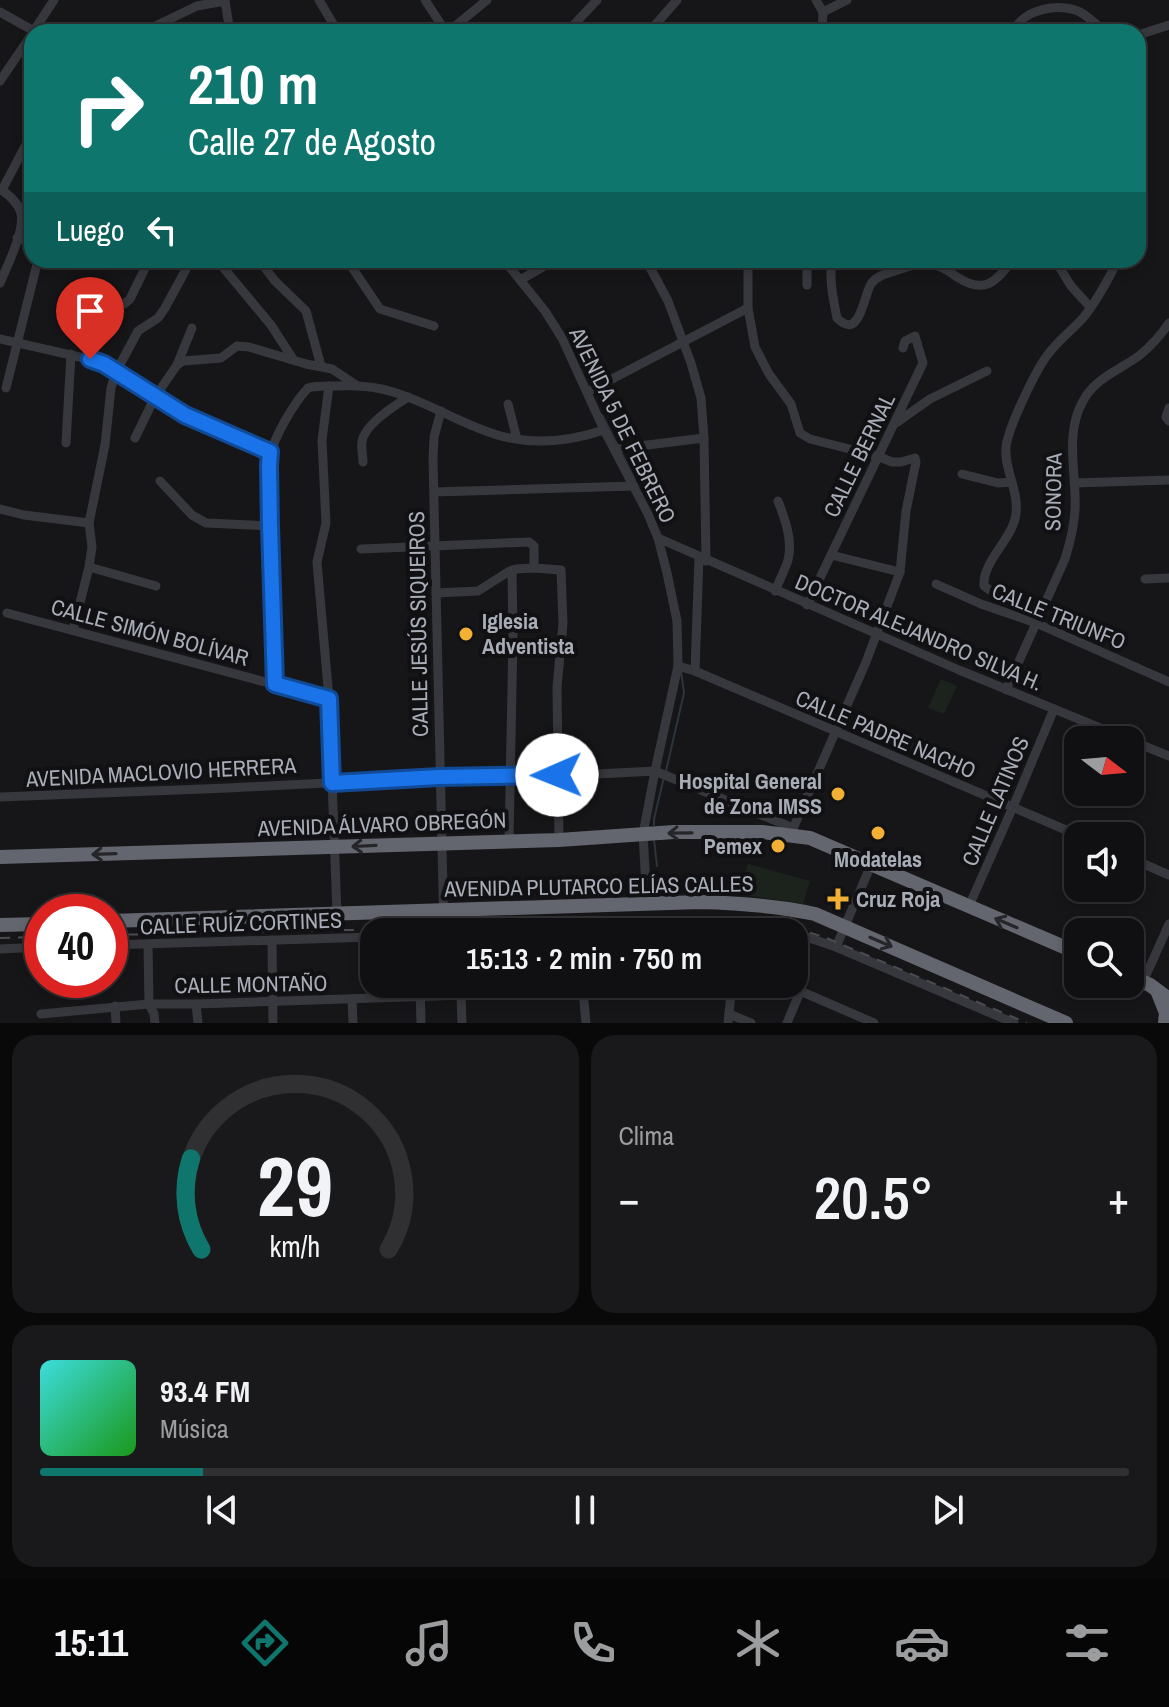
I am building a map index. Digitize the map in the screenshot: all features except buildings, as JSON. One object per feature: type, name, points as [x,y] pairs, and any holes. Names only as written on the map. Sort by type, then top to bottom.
[{"type":"highway","name":"AVENIDA ÁLVARO OBREGÓN","points":[[0,857],[792,831],[1064,947]]},
{"type":"highway","name":"AVENIDA PLUTARCO ELÍAS CALLES","points":[[128,920],[700,902],[751,903],[815,914],[1066,1023]]},
{"type":"highway","points":[[0,925],[24,924]]},
{"type":"highway","points":[[1144,983],[1163,995],[1165,1023]]},
{"type":"street","points":[[319,0],[333,24]]},
{"type":"street","points":[[425,0],[442,24]]},
{"type":"street","points":[[457,24],[487,0]]},
{"type":"street","points":[[574,24],[597,0]]},
{"type":"street","points":[[656,24],[677,0]]},
{"type":"street","points":[[816,0],[823,12],[822,24]]},
{"type":"street","points":[[823,12],[847,0]]},
{"type":"street","points":[[1071,0],[1095,24]]},
{"type":"street","points":[[39,24],[55,1]]},
{"type":"street","points":[[160,24],[197,6],[225,1],[229,24]]},
{"type":"street","points":[[1017,24],[1047,9],[1057,7],[1079,11]]},
{"type":"street","points":[[0,12],[24,27]]},
{"type":"street","points":[[1146,32],[1169,25]]},
{"type":"street","points":[[0,81],[24,45]]},
{"type":"street","points":[[0,283],[21,221],[16,202],[1,189],[24,147]]},
{"type":"street","points":[[17,238],[24,239]]},
{"type":"street","points":[[6,388],[36,268]]},
{"type":"street","points":[[120,304],[130,299],[145,268]]},
{"type":"street","points":[[73,630],[89,567],[92,547],[89,523],[116,372],[138,331],[158,318],[187,268]]},
{"type":"street","points":[[224,268],[271,325],[293,359]]},
{"type":"street","points":[[265,268],[306,311],[321,366]]},
{"type":"street","points":[[355,268],[380,309],[434,326]]},
{"type":"street","name":"AVENIDA 5 DE FEBRERO","points":[[510,268],[553,323],[658,538],[667,573],[677,621],[678,666],[643,834],[647,904]]},
{"type":"street","points":[[520,280],[541,268]]},
{"type":"street","points":[[650,268],[668,301],[701,398],[704,438],[703,559],[695,671]]},
{"type":"street","points":[[748,268],[748,308],[755,347],[769,374],[791,404],[800,433],[810,439],[896,463],[912,458],[916,462],[906,511],[900,572],[866,662],[792,831]]},
{"type":"street","points":[[807,268],[807,285]]},
{"type":"street","points":[[831,268],[837,318],[841,322],[851,323],[858,318],[869,286],[878,277],[903,268]]},
{"type":"street","points":[[944,268],[971,284],[985,285],[997,279],[1006,268]]},
{"type":"street","points":[[1060,268],[1090,307]]},
{"type":"street","points":[[1038,619],[984,586],[985,574],[1016,515],[1006,447],[1029,388],[1050,350],[1082,318],[1113,268]]},
{"type":"street","points":[[587,392],[748,308]]},
{"type":"street","name":"SONORA","points":[[1006,690],[1071,540],[1075,509],[1072,461],[1077,413],[1083,400],[1103,378],[1139,356],[1169,323]]},
{"type":"street","points":[[135,438],[155,397],[177,365],[192,328]]},
{"type":"street","name":"CALLE BERNAL","points":[[807,605],[923,363],[915,336],[905,341],[903,348]]},
{"type":"street","points":[[0,339],[97,361],[204,424],[270,452]]},
{"type":"street","points":[[177,365],[183,361],[221,358],[242,346],[332,369],[357,385]]},
{"type":"street","points":[[66,443],[71,354]]},
{"type":"street","points":[[893,426],[930,399],[987,371]]},
{"type":"street","points":[[275,684],[270,452],[303,392],[313,386],[377,388],[408,397],[487,432],[517,439],[571,439],[604,430]]},
{"type":"street","points":[[329,386],[322,440],[326,523],[317,562],[329,699],[337,914]]},
{"type":"street","points":[[363,462],[361,444],[366,432],[408,397]]},
{"type":"street","points":[[508,404],[517,439]]},
{"type":"street","points":[[1169,408],[1166,417],[1169,421]]},
{"type":"street","name":"CALLE JESÚS SIQUEIROS","points":[[441,411],[433,449],[444,918]]},
{"type":"street","points":[[615,449],[704,438]]},
{"type":"street","points":[[962,474],[1001,484],[1012,482]]},
{"type":"street","points":[[1074,483],[1169,480]]},
{"type":"street","points":[[160,481],[192,515],[206,523],[270,526]]},
{"type":"street","points":[[434,492],[634,486]]},
{"type":"street","points":[[775,591],[789,556],[784,517],[778,501]]},
{"type":"street","points":[[0,509],[89,523]]},
{"type":"street","name":"DOCTOR ALEJANDRO SILVA H.","points":[[658,538],[1006,690],[1169,756]]},
{"type":"street","points":[[361,549],[532,542],[534,568]]},
{"type":"street","points":[[831,555],[900,572]]},
{"type":"street","points":[[89,567],[156,586]]},
{"type":"street","points":[[509,841],[512,570]]},
{"type":"street","points":[[436,593],[478,591],[512,570],[561,570],[563,623],[557,681],[559,840]]},
{"type":"street","points":[[1145,579],[1169,578]]},
{"type":"street","name":"CALLE TRIUNFO","points":[[936,584],[981,604],[1038,619],[1169,682]]},
{"type":"street","name":"CALLE SIMÓN BOLÍVAR","points":[[7,613],[329,699]]},
{"type":"street","name":"CALLE PADRE NACHO","points":[[678,666],[1064,829]]},
{"type":"street","name":"CALLE LATINOS","points":[[969,906],[1054,709]]},
{"type":"street","name":"AVENIDA MACLOVIO HERRERA","points":[[0,797],[439,777],[655,771],[792,831]]},
{"type":"street","points":[[1144,864],[1169,875]]},
{"type":"street","points":[[836,947],[871,865]]},
{"type":"street","points":[[1144,967],[1169,924]]},
{"type":"street","name":"CALLE RUÍZ CORTINES","points":[[128,945],[360,937]]},
{"type":"street","points":[[808,938],[1008,1022]]},
{"type":"street","points":[[272,940],[273,1023]]},
{"type":"street","points":[[148,944],[149,1004],[155,1023]]},
{"type":"street","points":[[0,949],[24,948]]},
{"type":"street","points":[[808,995],[874,1023]]},
{"type":"street","name":"CALLE MONTAÑO","points":[[41,1014],[149,1004],[375,998]]},
{"type":"street","points":[[420,998],[421,1023]]},
{"type":"street","points":[[461,998],[462,1023]]},
{"type":"street","points":[[584,998],[586,1023]]},
{"type":"street","points":[[731,998],[729,1019],[751,1023]]},
{"type":"street","points":[[787,1023],[797,998]]},
{"type":"street","points":[[352,999],[353,1023]]},
{"type":"street","points":[[196,1004],[198,1023]]},
{"type":"street","points":[[115,1006],[116,1023]]},
{"type":"street","points":[[842,1023],[847,1011]]},
{"type":"shaded area","points":[[941,679],[957,686],[944,714],[928,708]]},
{"type":"shaded area","points":[[909,732],[936,743],[928,761],[901,749]]},
{"type":"shaded area","points":[[748,864],[810,881],[803,904],[740,894]]},
{"type":"waterway","points":[[602,415],[617,444]]},
{"type":"waterway","points":[[622,454],[635,480]]},
{"type":"waterway","points":[[666,771],[684,693],[681,671]]},
{"type":"waterway","points":[[654,825],[664,777]]},
{"type":"waterway","points":[[654,840],[657,866]]},
{"type":"railway","points":[[128,935],[747,918],[824,937],[1027,1023]]},
{"type":"railway","points":[[0,938],[24,937]]},
{"type":"place","name":"Iglesia Adventista","points":[[466,634]]},
{"type":"place","name":"Hospital General de Zona IMSS","points":[[838,794]]},
{"type":"place","name":"Modatelas","points":[[878,833]]},
{"type":"place","name":"Pemex","points":[[778,846]]},
{"type":"place","name":"Cruz Roja","points":[[838,899]]},
{"type":"route","points":[[90,359],[104,364],[185,415],[270,452],[275,684],[329,699],[332,783],[557,775]]}]
